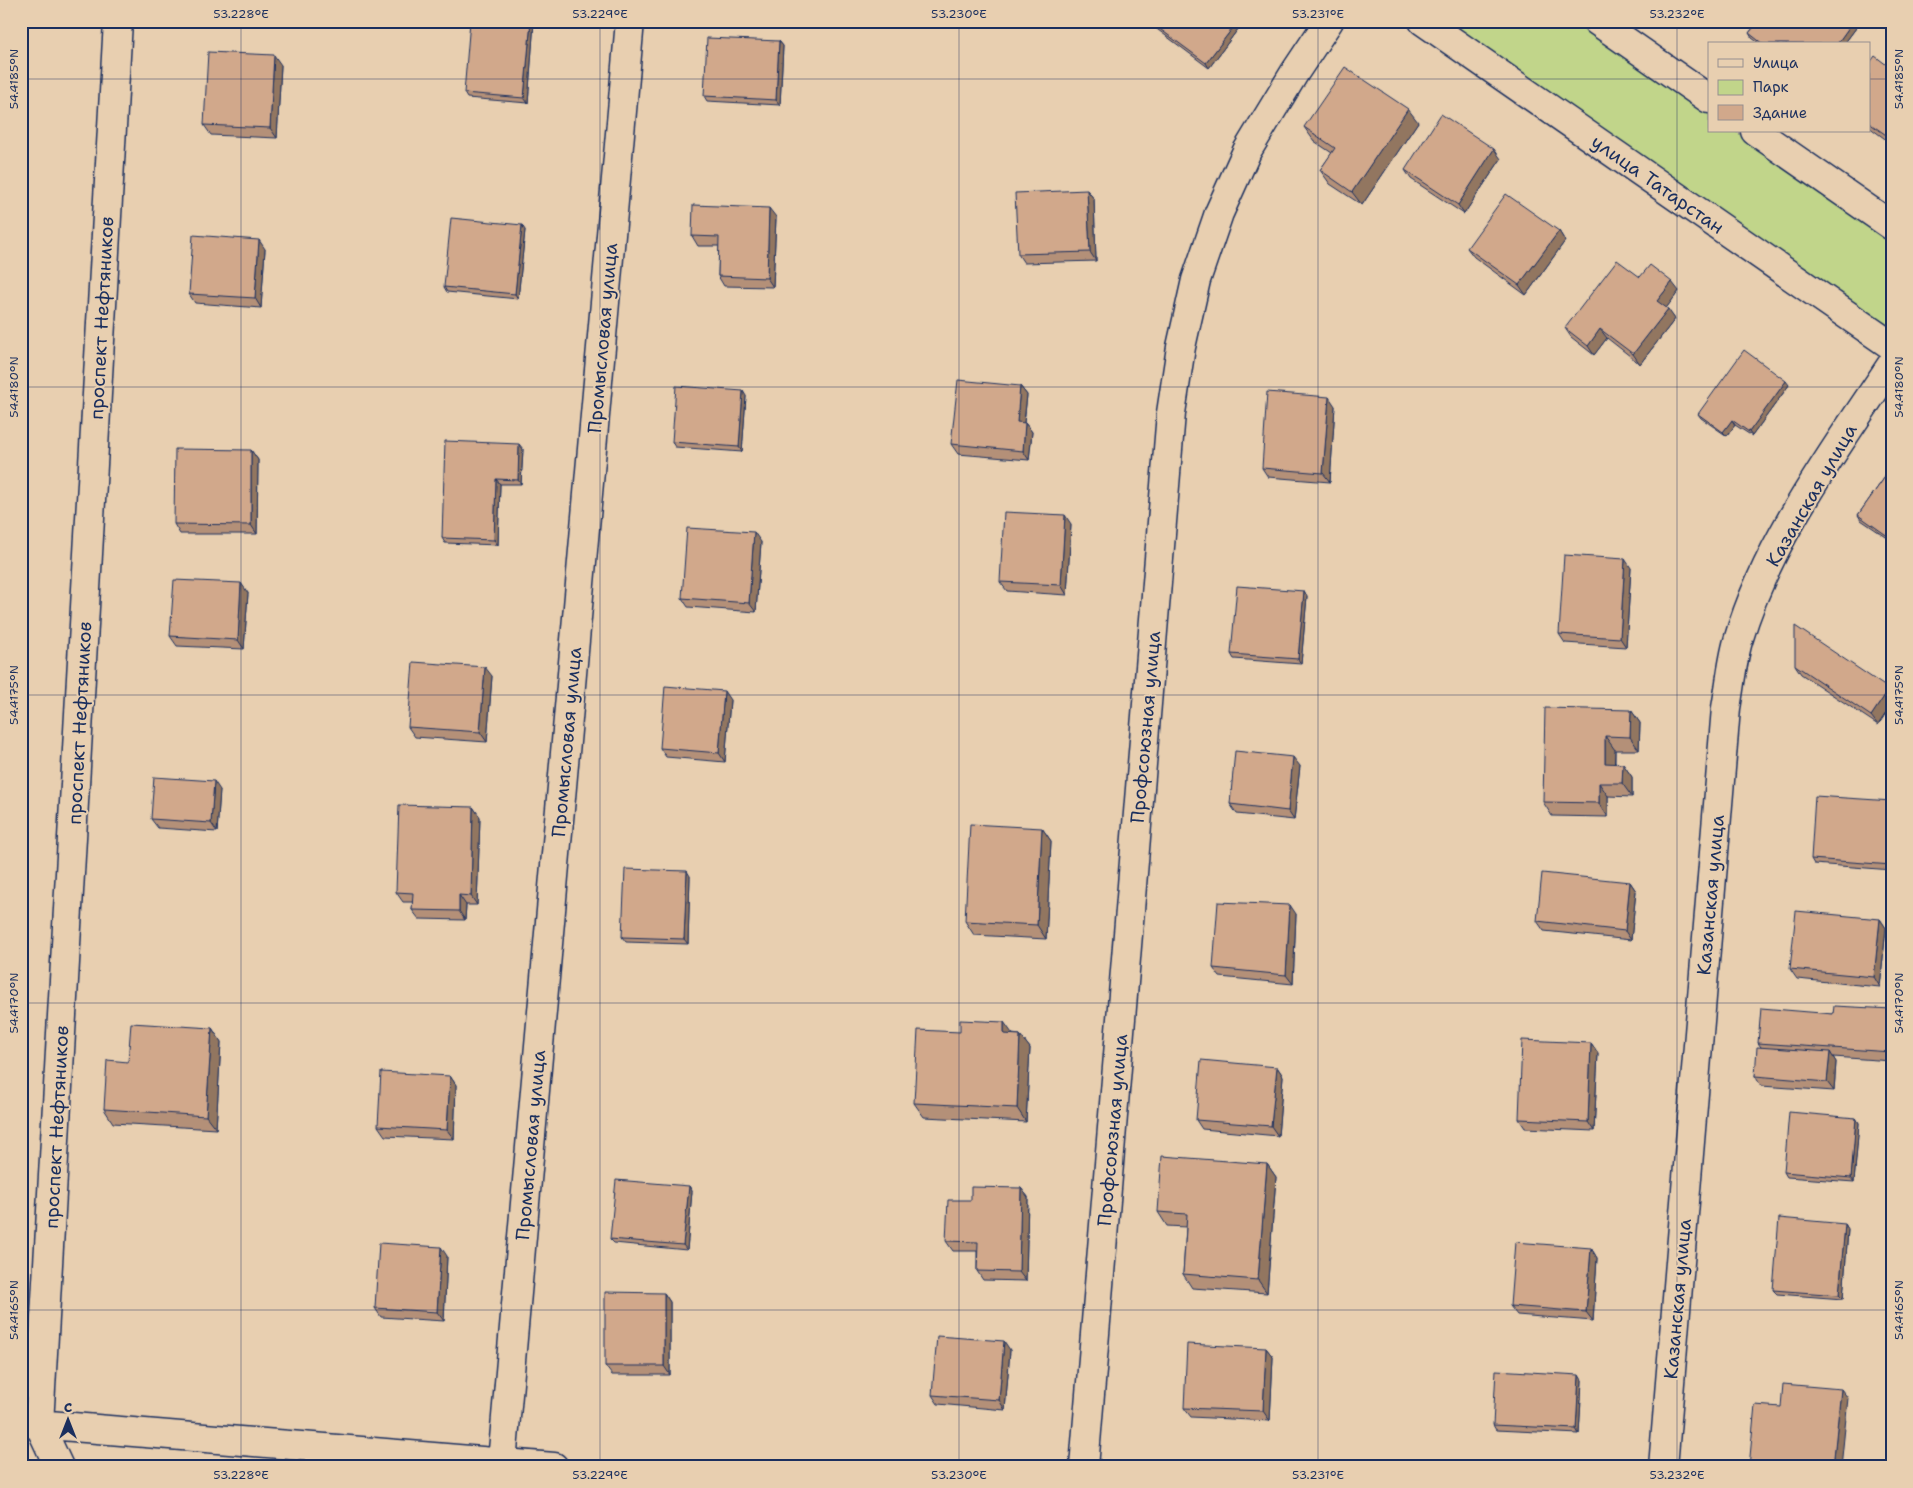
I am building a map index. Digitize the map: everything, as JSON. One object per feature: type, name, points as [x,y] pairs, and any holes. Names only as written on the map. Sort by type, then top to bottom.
[{"type":"street","name":"проспект Нефтяников","points":[[30,1424],[118,21]]},
{"type":"street","name":"Промысловая улица","points":[[502,1462],[630,21]]},
{"type":"street","name":"Профсоюзная улица","points":[[1084,1467],[1170,413],[1181,347],[1196,280],[1219,214],[1243,160],[1295,72],[1329,21]]},
{"type":"street","name":"улица Татарстан","points":[[1424,21],[1892,346]]},
{"type":"street","points":[[1597,21],[1708,98]]},
{"type":"street","points":[[1756,132],[1892,226]]},
{"type":"street","name":"Казанская улица","points":[[1663,1467],[1726,708],[1738,642],[1752,601],[1769,564],[1800,506],[1839,443],[1892,364]]},
{"type":"street","points":[[30,1424],[554,1467]]},
{"type":"street","points":[[30,1424],[59,1467]]},
{"type":"green space","points":[[1425,21],[1574,21],[1708,112],[1708,132],[1736,132],[1892,238],[1892,340]]},
{"type":"building","points":[[470,21],[531,21],[524,98],[464,93]]},
{"type":"building","points":[[1149,21],[1238,21],[1206,63]]},
{"type":"building","points":[[1849,21],[1852,23],[1838,42],[1760,42],[1749,33],[1758,22]]},
{"type":"building","points":[[707,38],[779,41],[776,100],[704,96]]},
{"type":"building","points":[[208,52],[274,55],[270,128],[204,125]]},
{"type":"building","points":[[1875,56],[1892,69],[1892,139],[1870,124],[1870,63]]},
{"type":"building","points":[[1345,67],[1408,109],[1352,192],[1320,170],[1335,148],[1304,127]]},
{"type":"building","points":[[1441,114],[1494,149],[1458,205],[1405,170]]},
{"type":"building","points":[[1087,190],[1090,252],[1018,254],[1015,193]]},
{"type":"building","points":[[1506,194],[1559,231],[1519,285],[1467,248]]},
{"type":"building","points":[[693,205],[769,208],[767,278],[718,276],[719,237],[692,236]]},
{"type":"building","points":[[451,218],[522,225],[515,294],[444,287]]},
{"type":"building","points":[[193,235],[259,240],[255,298],[189,294]]},
{"type":"building","points":[[1617,260],[1640,277],[1650,265],[1672,282],[1657,301],[1668,309],[1633,354],[1600,329],[1588,346],[1565,328]]},
{"type":"building","points":[[1744,350],[1786,381],[1749,432],[1732,420],[1723,432],[1698,414]]},
{"type":"building","points":[[958,380],[1020,386],[1017,422],[1025,423],[1023,451],[951,444]]},
{"type":"building","points":[[676,386],[743,391],[739,447],[672,442]]},
{"type":"building","points":[[1267,392],[1329,397],[1323,473],[1262,468]]},
{"type":"building","points":[[445,441],[519,444],[518,480],[496,479],[494,540],[442,538]]},
{"type":"building","points":[[175,449],[251,450],[251,525],[174,524]]},
{"type":"building","points":[[1892,467],[1892,539],[1858,515]]},
{"type":"building","points":[[1004,512],[1065,515],[1061,585],[1000,582]]},
{"type":"building","points":[[687,528],[754,532],[749,603],[682,598]]},
{"type":"building","points":[[1564,555],[1625,559],[1620,638],[1559,634]]},
{"type":"building","points":[[174,580],[241,583],[238,640],[170,636]]},
{"type":"building","points":[[1237,586],[1304,591],[1298,659],[1231,654]]},
{"type":"building","points":[[1795,626],[1889,689],[1871,716],[1795,665]]},
{"type":"building","points":[[413,662],[485,667],[480,732],[408,727]]},
{"type":"building","points":[[665,686],[724,691],[719,753],[660,748]]},
{"type":"building","points":[[1545,708],[1631,710],[1630,737],[1605,736],[1605,763],[1623,764],[1622,783],[1599,783],[1599,803],[1543,802]]},
{"type":"building","points":[[1235,751],[1293,757],[1288,811],[1230,804]]},
{"type":"building","points":[[154,777],[214,781],[211,823],[151,819]]},
{"type":"building","points":[[1815,796],[1892,801],[1892,865],[1811,859]]},
{"type":"building","points":[[399,805],[473,807],[471,896],[459,895],[459,911],[412,910],[413,893],[396,892]]},
{"type":"building","points":[[970,824],[1042,828],[1037,925],[965,921]]},
{"type":"building","points":[[625,869],[687,871],[684,939],[622,937]]},
{"type":"building","points":[[1542,873],[1630,882],[1625,931],[1537,921]]},
{"type":"building","points":[[1218,902],[1290,905],[1286,975],[1213,968]]},
{"type":"building","points":[[1796,911],[1880,919],[1874,977],[1790,969]]},
{"type":"building","points":[[1834,1006],[1892,1009],[1891,1052],[1758,1043],[1761,1008],[1833,1014]]},
{"type":"building","points":[[960,1020],[1004,1022],[1004,1034],[1020,1035],[1017,1108],[914,1103],[918,1030],[960,1032]]},
{"type":"building","points":[[131,1023],[212,1028],[206,1116],[104,1109],[107,1060],[128,1062]]},
{"type":"building","points":[[1522,1040],[1591,1043],[1588,1122],[1519,1119]]},
{"type":"building","points":[[1757,1047],[1830,1052],[1827,1082],[1755,1076]]},
{"type":"building","points":[[1201,1060],[1277,1067],[1271,1126],[1196,1120]]},
{"type":"building","points":[[381,1072],[450,1076],[447,1130],[378,1126]]},
{"type":"building","points":[[1789,1112],[1856,1118],[1851,1178],[1784,1172]]},
{"type":"building","points":[[1162,1156],[1267,1164],[1258,1280],[1183,1274],[1187,1214],[1158,1212]]},
{"type":"building","points":[[616,1180],[689,1186],[683,1245],[610,1239]]},
{"type":"building","points":[[971,1187],[1021,1188],[1019,1272],[977,1271],[978,1242],[946,1241],[948,1200],[971,1200]]},
{"type":"building","points":[[1779,1218],[1845,1224],[1839,1295],[1773,1290]]},
{"type":"building","points":[[1515,1242],[1591,1248],[1586,1312],[1510,1306]]},
{"type":"building","points":[[379,1243],[441,1247],[437,1312],[375,1308]]},
{"type":"building","points":[[605,1292],[664,1293],[664,1366],[605,1366]]},
{"type":"building","points":[[937,1336],[1004,1341],[999,1400],[932,1395]]},
{"type":"building","points":[[1187,1344],[1266,1348],[1263,1411],[1184,1408]]},
{"type":"building","points":[[1496,1370],[1579,1375],[1576,1429],[1493,1425]]},
{"type":"building","points":[[1783,1384],[1841,1389],[1833,1467],[1749,1467],[1755,1405],[1781,1407]]}]
